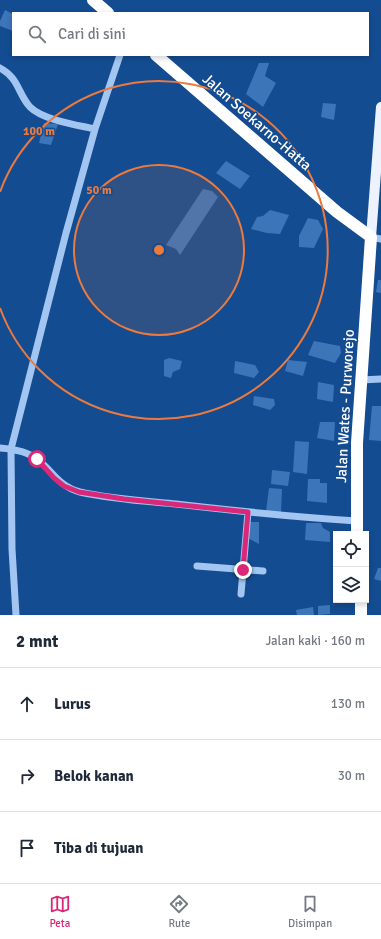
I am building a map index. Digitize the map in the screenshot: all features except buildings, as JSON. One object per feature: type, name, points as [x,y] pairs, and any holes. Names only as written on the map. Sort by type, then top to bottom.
[{"type":"highway","points":[[93,0],[107,12]]},
{"type":"highway","name":"Jalan Soekarno-Hatta","points":[[157,56],[337,212],[376,238]]},
{"type":"highway","name":"Jalan Wates - Purworejo","points":[[357,531],[360,380],[368,280],[376,238]]},
{"type":"highway","points":[[361,603],[362,615]]},
{"type":"main road","points":[[376,238],[376,187],[381,107]]},
{"type":"street","points":[[16,615],[12,549],[11,449],[66,233],[95,129],[120,56]]},
{"type":"street","points":[[0,68],[7,72],[15,80],[30,107],[41,115],[95,129]]},
{"type":"street","points":[[360,380],[381,379]]},
{"type":"street","points":[[0,448],[11,449],[28,454],[37,459],[59,482],[79,492],[124,499],[248,512],[357,521]]},
{"type":"street","points":[[241,594],[248,512]]},
{"type":"street","points":[[197,566],[263,571]]},
{"type":"route","points":[[37,459],[54,478],[64,486],[79,492],[124,499],[248,512],[243,570]]}]
